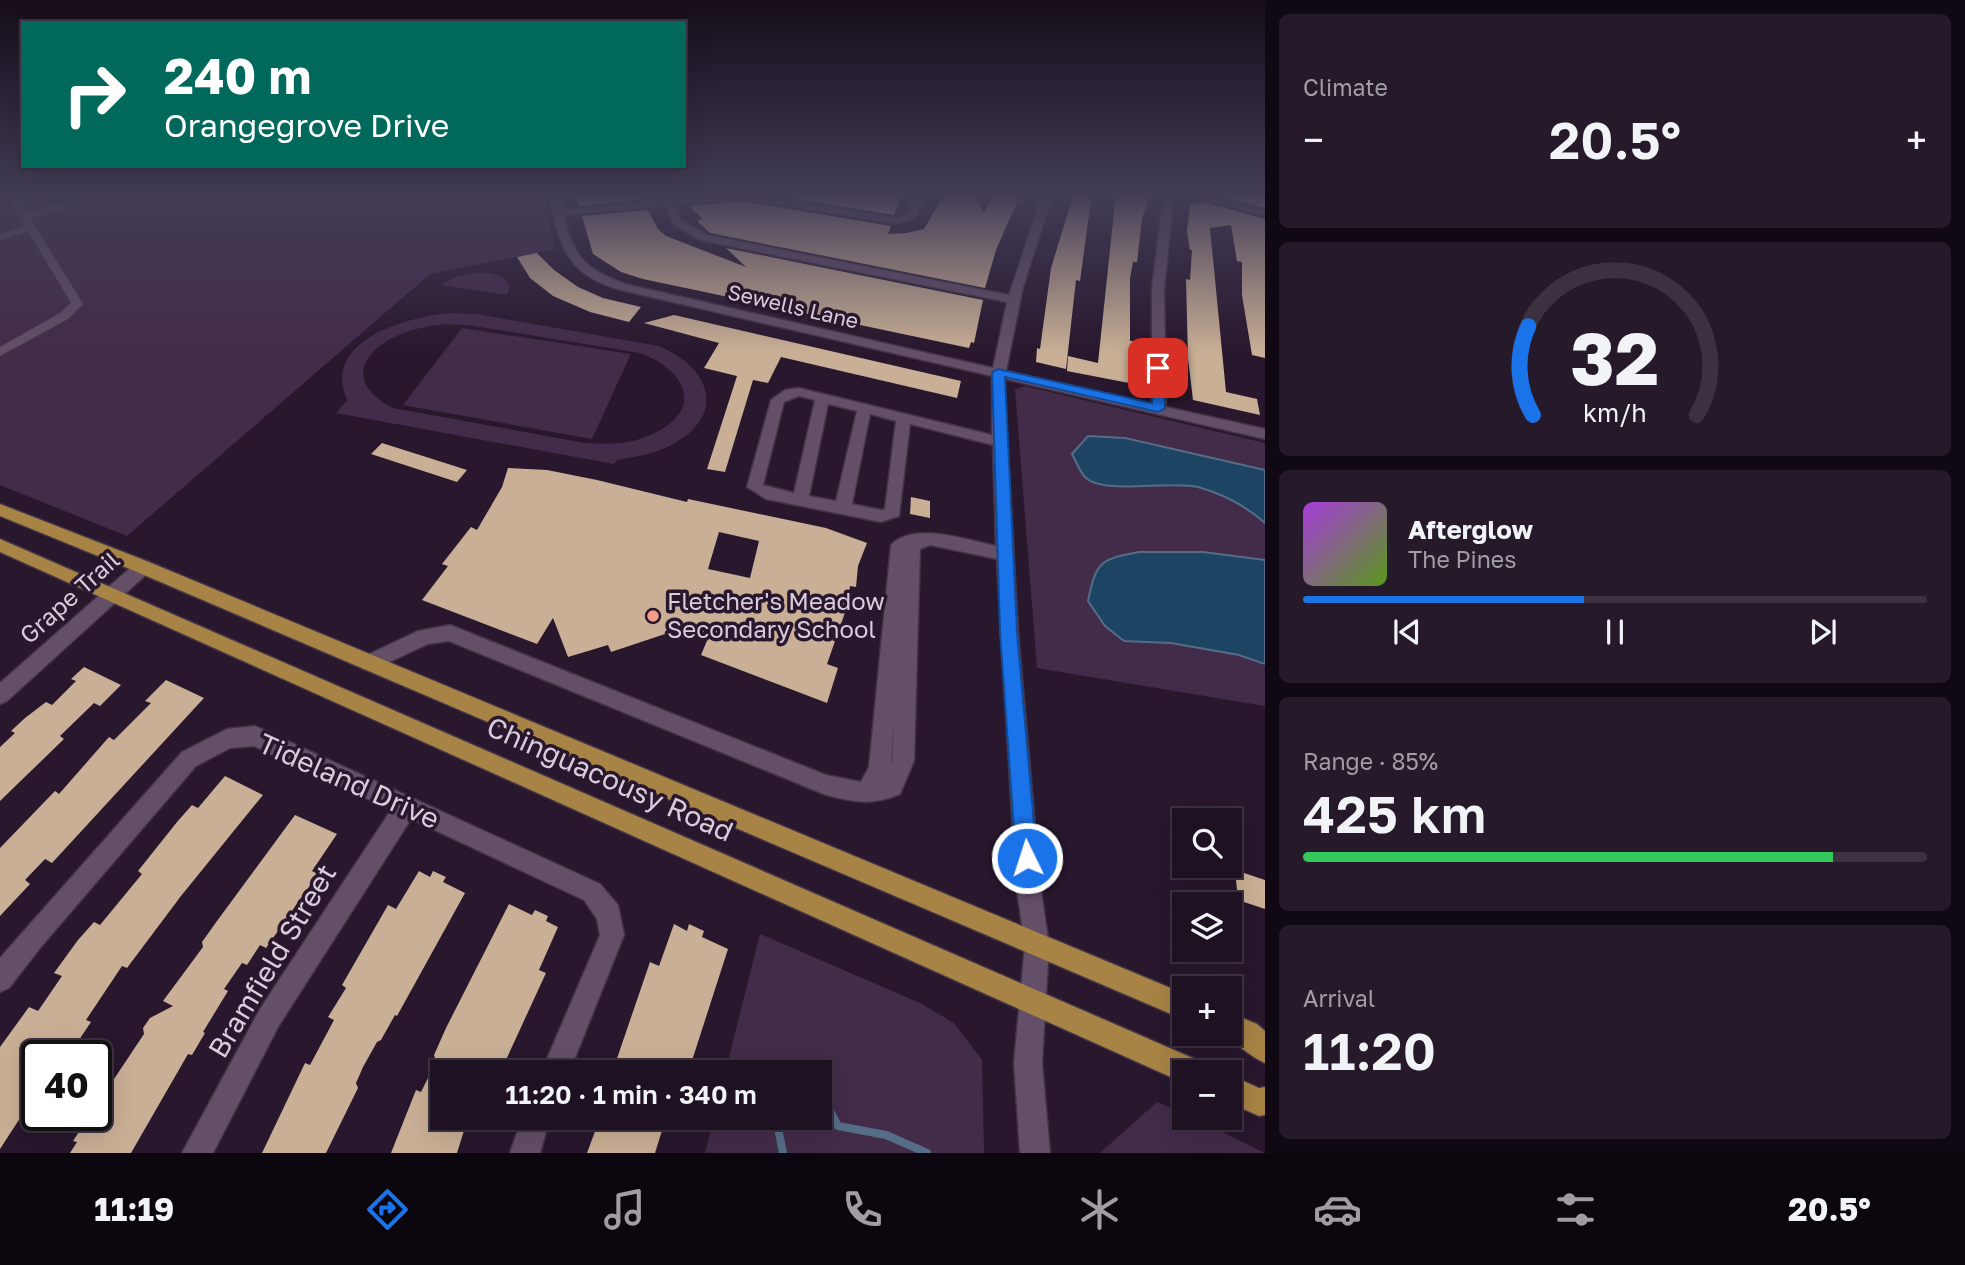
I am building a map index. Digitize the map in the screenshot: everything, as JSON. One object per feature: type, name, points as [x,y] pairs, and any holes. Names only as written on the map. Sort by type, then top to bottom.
[{"type":"main road","name":"Chinguacousy Road","points":[[0,510],[143,567],[1172,1001]]},
{"type":"main road","name":"Chinguacousy Road","points":[[0,545],[1172,1063]]},
{"type":"main road","points":[[1242,1031],[1265,1049]]},
{"type":"main road","points":[[1242,1094],[1259,1102],[1265,1101]]},
{"type":"street","points":[[0,352],[64,316],[77,304],[43,247]]},
{"type":"street","name":"Sewells Lane","points":[[566,247],[574,261],[597,277],[621,287],[1265,434]]},
{"type":"street","points":[[744,247],[1015,300]]},
{"type":"street","points":[[1028,247],[998,372],[1009,632],[1028,884],[1037,944],[1028,1063],[1035,1153]]},
{"type":"street","points":[[1158,408],[1158,289],[1163,247]]},
{"type":"street","points":[[904,419],[893,512],[881,516],[766,493],[755,487],[778,400],[790,393],[799,392],[999,442]]},
{"type":"street","points":[[800,500],[821,398]]},
{"type":"street","points":[[843,508],[864,409]]},
{"type":"street","points":[[370,663],[425,637],[450,633],[826,785],[868,792],[892,787],[903,761],[909,564],[912,545],[930,539],[1006,554]]},
{"type":"street","name":"Grape Trail","points":[[0,695],[143,567]]},
{"type":"street","name":"Tideland Drive","points":[[0,979],[31,939],[190,759],[227,739],[255,736],[592,892],[608,914],[612,935],[560,1060]]},
{"type":"street","name":"Bramfield Street","points":[[197,1153],[269,1018],[407,805]]},
{"type":"street","points":[[525,1153],[532,1130]]},
{"type":"shaded area","points":[[0,247],[555,247],[555,249],[430,274],[127,536],[0,485]]},
{"type":"shaded area","points":[[479,272],[504,279],[510,286],[507,295],[441,285],[457,276]]},
{"type":"shaded area","points":[[476,314],[659,346],[678,356],[702,381],[706,396],[705,410],[698,424],[685,437],[665,448],[617,460],[614,464],[336,413],[347,400],[342,379],[346,362],[357,347],[392,326],[432,315]],"holes":[[[445,324],[468,325],[640,353],[659,362],[673,373],[681,385],[684,397],[682,409],[674,420],[640,439],[606,444],[585,443],[393,408],[378,399],[369,389],[364,379],[367,359],[386,341],[423,328]]]},
{"type":"shaded area","points":[[462,328],[631,354],[592,439],[403,405]]},
{"type":"shaded area","points":[[1025,386],[1265,443],[1265,706],[1037,668],[1015,389]]},
{"type":"shaded area","points":[[760,934],[920,1003],[954,1023],[982,1060],[984,1153],[705,1153],[711,1130],[832,1130],[832,1060],[728,1060]]},
{"type":"shaded area","points":[[1157,1102],[1172,1108],[1172,1130],[1218,1130],[1265,1153],[1100,1153]]},
{"type":"water","points":[[1088,436],[1125,438],[1265,470],[1265,523],[1234,501],[1198,487],[1107,486],[1095,483],[1084,476],[1072,454]]},
{"type":"water","points":[[1139,552],[1203,552],[1265,560],[1265,664],[1239,655],[1171,643],[1124,641],[1105,626],[1088,601],[1097,570],[1108,560]]},
{"type":"building","points":[[591,247],[694,247],[746,267],[726,248],[983,300],[974,343],[971,342],[969,348],[643,279],[621,272],[593,254]]},
{"type":"building","points":[[779,247],[997,247],[985,288]]},
{"type":"building","points":[[1057,247],[1085,247],[1080,281],[1076,280],[1066,369],[1036,362],[1051,268]]},
{"type":"building","points":[[1110,247],[1139,247],[1137,262],[1133,262],[1130,278],[1132,382],[1067,371],[1068,356],[1098,363]]},
{"type":"building","points":[[1189,247],[1212,247],[1226,392],[1257,399],[1260,415],[1193,400],[1188,358],[1186,279],[1190,280]]},
{"type":"building","points":[[1235,247],[1265,247],[1265,358],[1252,355],[1242,295],[1242,262],[1237,261]]},
{"type":"building","points":[[537,253],[554,270],[578,287],[603,298],[641,307],[629,322],[590,312],[553,296],[530,278],[517,257]]},
{"type":"building","points":[[674,315],[961,381],[957,398],[781,357],[768,383],[753,380],[725,472],[707,469],[737,376],[704,368],[719,343],[644,323]]},
{"type":"building","points":[[382,443],[467,470],[457,482],[371,454]]},
{"type":"building","points":[[508,468],[547,470],[687,502],[688,499],[826,528],[867,543],[858,566],[856,587],[850,586],[848,604],[827,664],[838,668],[827,703],[701,655],[709,636],[686,627],[611,652],[608,645],[568,657],[553,618],[537,644],[422,600],[448,566],[442,564],[471,527],[477,530],[502,487]],"holes":[[[719,532],[759,541],[750,578],[708,569]]]},
{"type":"building","points":[[911,497],[930,501],[930,518],[910,514]]},
{"type":"building","points":[[84,667],[121,685],[100,706],[94,703],[60,736],[64,739],[0,801],[0,747],[15,733],[11,731],[25,718],[46,702],[52,705],[76,681],[71,679]]},
{"type":"building","points":[[166,680],[204,698],[52,863],[45,859],[25,880],[30,884],[0,916],[0,848],[55,791],[59,794],[109,737],[114,740],[151,703],[145,701]]},
{"type":"building","points":[[225,776],[263,795],[127,968],[122,966],[86,1020],[91,1022],[79,1040],[21,1040],[21,1117],[0,1149],[0,1047],[29,1007],[38,1011],[62,976],[54,973],[78,940],[94,922],[100,925],[142,874],[138,871],[192,805],[198,808]]},
{"type":"building","points":[[295,815],[337,834],[312,871],[318,874],[266,948],[260,945],[247,965],[242,963],[224,989],[228,991],[203,1032],[205,1033],[192,1055],[188,1054],[131,1153],[70,1153],[80,1131],[112,1131],[112,1082],[144,1034],[143,1028],[150,1018],[173,1006],[163,1001],[203,947],[202,942]]},
{"type":"building","points":[[419,871],[430,877],[433,871],[446,877],[443,882],[465,893],[397,1016],[395,1015],[381,1040],[377,1042],[363,1067],[356,1083],[358,1088],[326,1153],[262,1153],[305,1063],[310,1065],[334,1020],[328,1017],[346,988],[342,985],[388,905],[396,909]]},
{"type":"building","points":[[1242,872],[1265,880],[1265,909],[1242,901],[1242,892],[1237,892],[1236,878],[1242,878]]},
{"type":"building","points":[[509,904],[532,915],[535,910],[548,916],[546,921],[558,927],[539,970],[546,973],[506,1060],[435,1060],[434,1055]]},
{"type":"building","points":[[674,924],[687,931],[689,924],[704,931],[702,937],[728,949],[692,1060],[616,1060],[650,962],[659,966]]},
{"type":"building","points":[[430,1074],[430,1130],[464,1130],[457,1153],[391,1153],[416,1090],[421,1092]]},
{"type":"building","points":[[596,1130],[662,1130],[655,1153],[587,1153]]},
{"type":"waterway","points":[[832,1114],[838,1126],[886,1135],[927,1153]]},
{"type":"waterway","points":[[778,1130],[783,1153]]},
{"type":"place","name":"Fletcher's Meadow Secondary School","points":[[653,616]]},
{"type":"route","points":[[1027,858],[1009,632],[998,372],[1158,408],[1158,368]]}]
